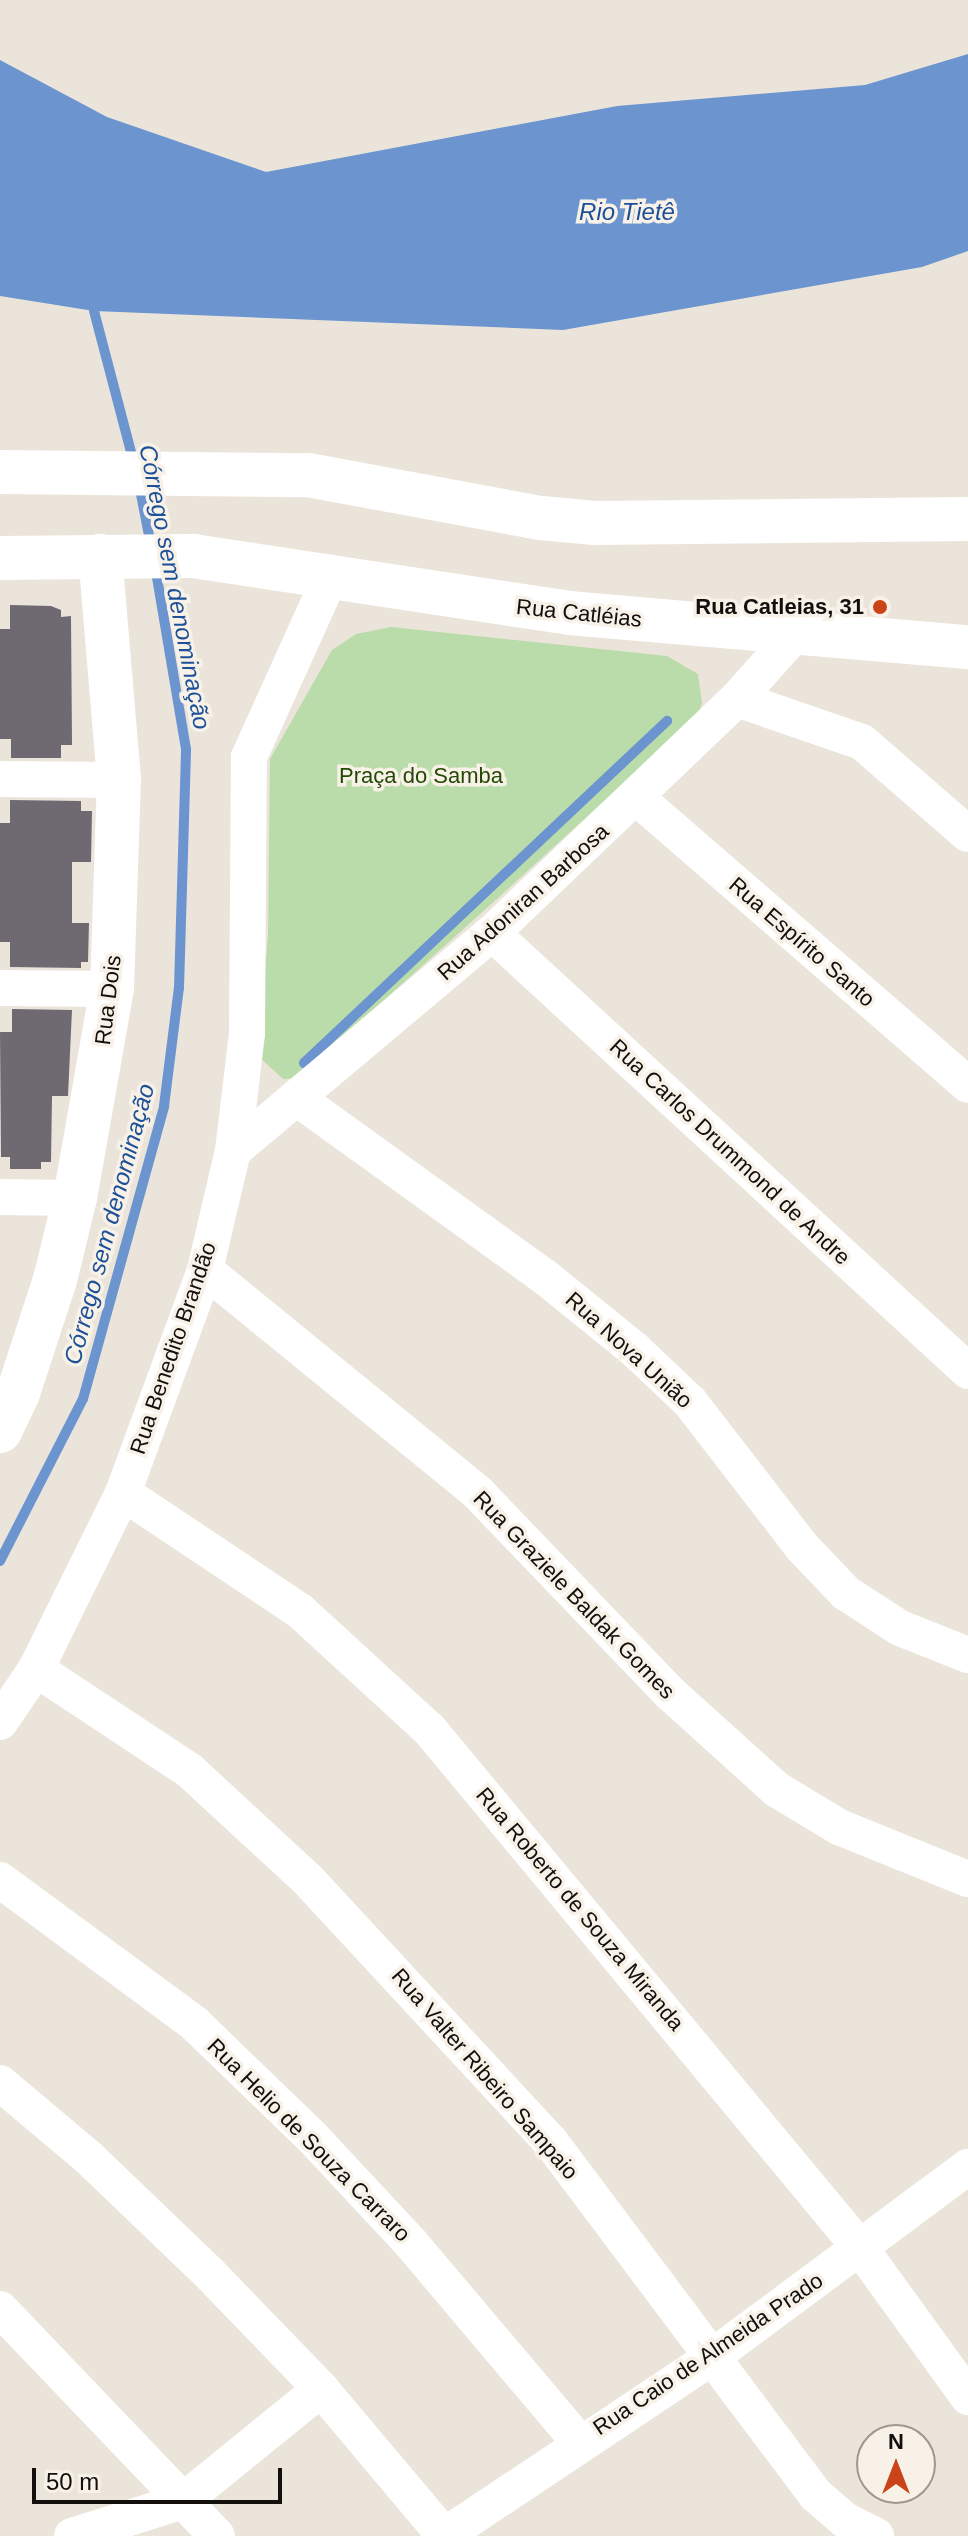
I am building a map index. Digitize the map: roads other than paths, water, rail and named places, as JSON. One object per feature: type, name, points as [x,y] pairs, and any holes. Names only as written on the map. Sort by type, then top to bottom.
[{"type":"street","points":[[0,472],[169,471],[323,476],[541,518],[595,523],[968,519]]},
{"type":"street","name":"Rua Dois","points":[[6,1405],[75,1198],[112,989],[119,780],[110,556]]},
{"type":"street","name":"Rua Catléias","points":[[0,558],[193,556],[449,598],[794,635],[968,647]]},
{"type":"street","name":"Rua Benedito Brandão","points":[[0,1722],[36,1669],[123,1493],[205,1270],[233,1151],[247,1033],[249,757],[330,578]]},
{"type":"street","name":"Rua Adoniran Barbosa","points":[[233,1151],[492,933],[637,798],[737,699],[794,635]]},
{"type":"street","points":[[737,699],[862,742],[968,834]]},
{"type":"street","points":[[0,779],[119,780]]},
{"type":"street","name":"Rua Espírito Santo","points":[[637,798],[968,1085]]},
{"type":"street","name":"Rua Carlos Drummond de Andre","points":[[492,933],[968,1371]]},
{"type":"street","points":[[0,988],[112,989]]},
{"type":"street","name":"Rua Nova União","points":[[298,1099],[545,1277],[635,1350],[690,1402],[802,1547],[846,1593],[900,1628],[968,1655]]},
{"type":"street","points":[[0,1197],[75,1198]]},
{"type":"street","name":"Rua Graziele Baldak Gomes","points":[[205,1270],[478,1493],[671,1694],[776,1789],[839,1827],[968,1879]]},
{"type":"street","name":"Rua Roberto de Souza Miranda","points":[[123,1493],[300,1611],[429,1729],[861,2249],[968,2397]]},
{"type":"street","name":"Rua Valter Ribeiro Sampaio","points":[[36,1669],[190,1771],[309,1881],[550,2141],[816,2495],[845,2520],[876,2536]]},
{"type":"street","name":"Rua Helio de Souza Carraro","points":[[0,1880],[195,2024],[301,2127],[410,2242],[579,2442]]},
{"type":"street","points":[[0,2083],[121,2189],[321,2389],[444,2536]]},
{"type":"street","name":"Rua Caio de Almeida Prado","points":[[444,2536],[579,2442],[712,2357],[968,2167]]},
{"type":"street","points":[[0,2309],[217,2536]]},
{"type":"street","points":[[72,2536],[183,2501],[321,2389]]},
{"type":"water","name":"Rio Tietê","points":[[968,54],[968,251],[922,267],[563,330],[94,311],[0,296],[0,60],[107,117],[266,172],[617,106],[865,85]]},
{"type":"waterway","name":"Córrego sem denominação","points":[[94,311],[134,464]]},
{"type":"waterway","name":"Córrego sem denominação","points":[[139,484],[151,546]]},
{"type":"waterway","name":"Córrego sem denominação","points":[[0,1561],[83,1399],[164,1106],[179,988],[186,749],[155,566]]},
{"type":"waterway","points":[[304,1063],[667,721]]},
{"type":"place","name":"Rua Catleias, 31","points":[[880,607]]},
{"type":"park label","name":"Praça do Samba","points":[[421,776]]}]
